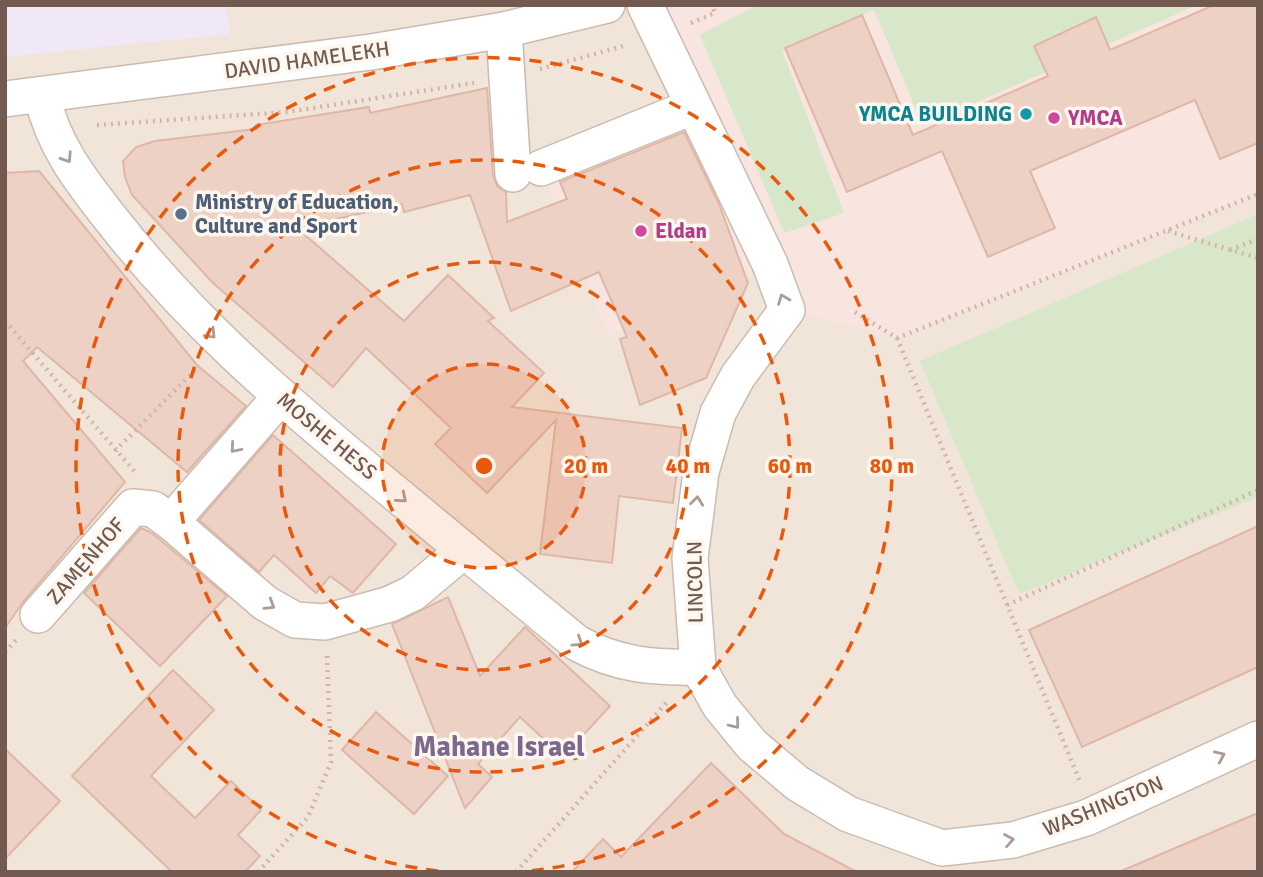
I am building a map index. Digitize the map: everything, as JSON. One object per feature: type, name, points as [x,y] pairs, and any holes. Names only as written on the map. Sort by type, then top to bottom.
[{"type":"street","name":"DAVID HAMELEKH","points":[[5,99],[371,52],[503,30],[542,14],[607,5]]},
{"type":"street","name":"LINCOLN","points":[[652,21],[770,264],[788,310],[738,376],[718,413],[701,472],[690,558],[698,667],[720,706],[752,745],[797,783],[848,814],[943,860]]},
{"type":"street","points":[[503,30],[507,77],[527,171],[692,107]]},
{"type":"street","name":"MOSHE HESS","points":[[42,95],[51,129],[76,173],[133,247],[221,344],[280,397],[577,643],[600,656],[640,666],[698,667]]},
{"type":"street","points":[[280,397],[162,516],[265,603],[295,620],[325,622],[413,593],[464,550]]},
{"type":"street","name":"ZAMENHOF","points":[[38,615],[133,507],[162,516]]},
{"type":"street","name":"WASHINGTON","points":[[943,860],[1093,814],[1258,739]]},
{"type":"path","points":[[51,129],[287,112],[400,97],[507,77],[652,21],[715,13],[712,5]]},
{"type":"path","points":[[897,338],[1258,194]]},
{"type":"path","points":[[1166,230],[1258,258]]},
{"type":"path","points":[[1230,250],[1258,239]]},
{"type":"path","points":[[855,312],[897,338],[1093,814]]},
{"type":"path","points":[[5,321],[142,480],[162,516]]},
{"type":"path","points":[[115,451],[221,344]]},
{"type":"path","points":[[1007,605],[1258,490]]},
{"type":"path","points":[[258,872],[308,817],[331,762],[325,622]]},
{"type":"path","points":[[516,872],[698,667]]},
{"type":"shaded area","points":[[5,5],[1258,5],[1258,872],[5,872]]},
{"type":"shaded area","points":[[5,5],[226,5],[230,34],[5,57]]},
{"type":"shaded area","points":[[645,5],[1258,5],[1258,194],[897,338],[787,310],[769,264],[609,336],[541,168],[692,107]]},
{"type":"green space","points":[[757,5],[1197,5],[923,126],[874,10],[782,50],[844,213],[784,233],[700,35]]},
{"type":"green space","points":[[1258,214],[1258,497],[1019,594],[920,361]]},
{"type":"building","name":"YMCA","points":[[1214,5],[1258,5],[1258,143],[1220,159],[1195,100],[1030,171],[1055,228],[988,257],[942,151],[847,192],[785,48],[862,15],[913,135],[1048,76],[1034,46],[1096,17],[1110,50]]},
{"type":"building","points":[[487,88],[493,175],[497,186],[506,192],[507,222],[567,199],[560,182],[684,132],[719,204],[748,283],[706,378],[640,405],[620,339],[627,337],[599,272],[511,311],[470,195],[404,212],[402,204],[297,228],[404,321],[448,275],[494,318],[488,321],[544,373],[512,407],[682,428],[673,503],[619,496],[612,563],[540,554],[556,420],[487,493],[435,444],[451,428],[366,348],[333,387],[213,283],[132,195],[125,177],[123,161],[136,147],[155,141],[257,129],[256,125],[369,107],[370,113]]},
{"type":"building","points":[[39,171],[197,365],[246,406],[187,472],[37,347],[23,361],[125,482],[23,602],[5,628],[5,173]]},
{"type":"building","points":[[273,435],[396,544],[353,593],[330,576],[316,593],[274,555],[259,572],[199,520]]},
{"type":"building","points":[[1258,526],[1258,667],[1082,747],[1029,630]]},
{"type":"building","points":[[141,528],[152,533],[227,596],[160,666],[84,593]]},
{"type":"building","points":[[448,597],[480,676],[525,627],[610,706],[563,757],[520,717],[478,764],[492,777],[465,808],[392,624]]},
{"type":"building","points":[[173,670],[214,710],[151,776],[195,818],[231,781],[261,810],[238,835],[260,856],[245,872],[172,872],[72,776]]},
{"type":"building","points":[[376,712],[448,776],[414,814],[342,750]]},
{"type":"building","points":[[5,749],[60,801],[5,859]]},
{"type":"building","points":[[711,763],[784,834],[857,872],[572,872],[603,839],[621,857]]},
{"type":"building","points":[[1258,813],[1258,872],[1119,872],[1220,829]]},
{"type":"place","name":"YMCA BUILDING","points":[[1026,114]]},
{"type":"place","name":"YMCA","points":[[1054,118]]},
{"type":"place","name":"Ministry of Education, Culture and Sport","points":[[181,214]]},
{"type":"place","name":"Eldan","points":[[641,231]]},
{"type":"district","name":"Mahane Israel","points":[[499,747]]}]
